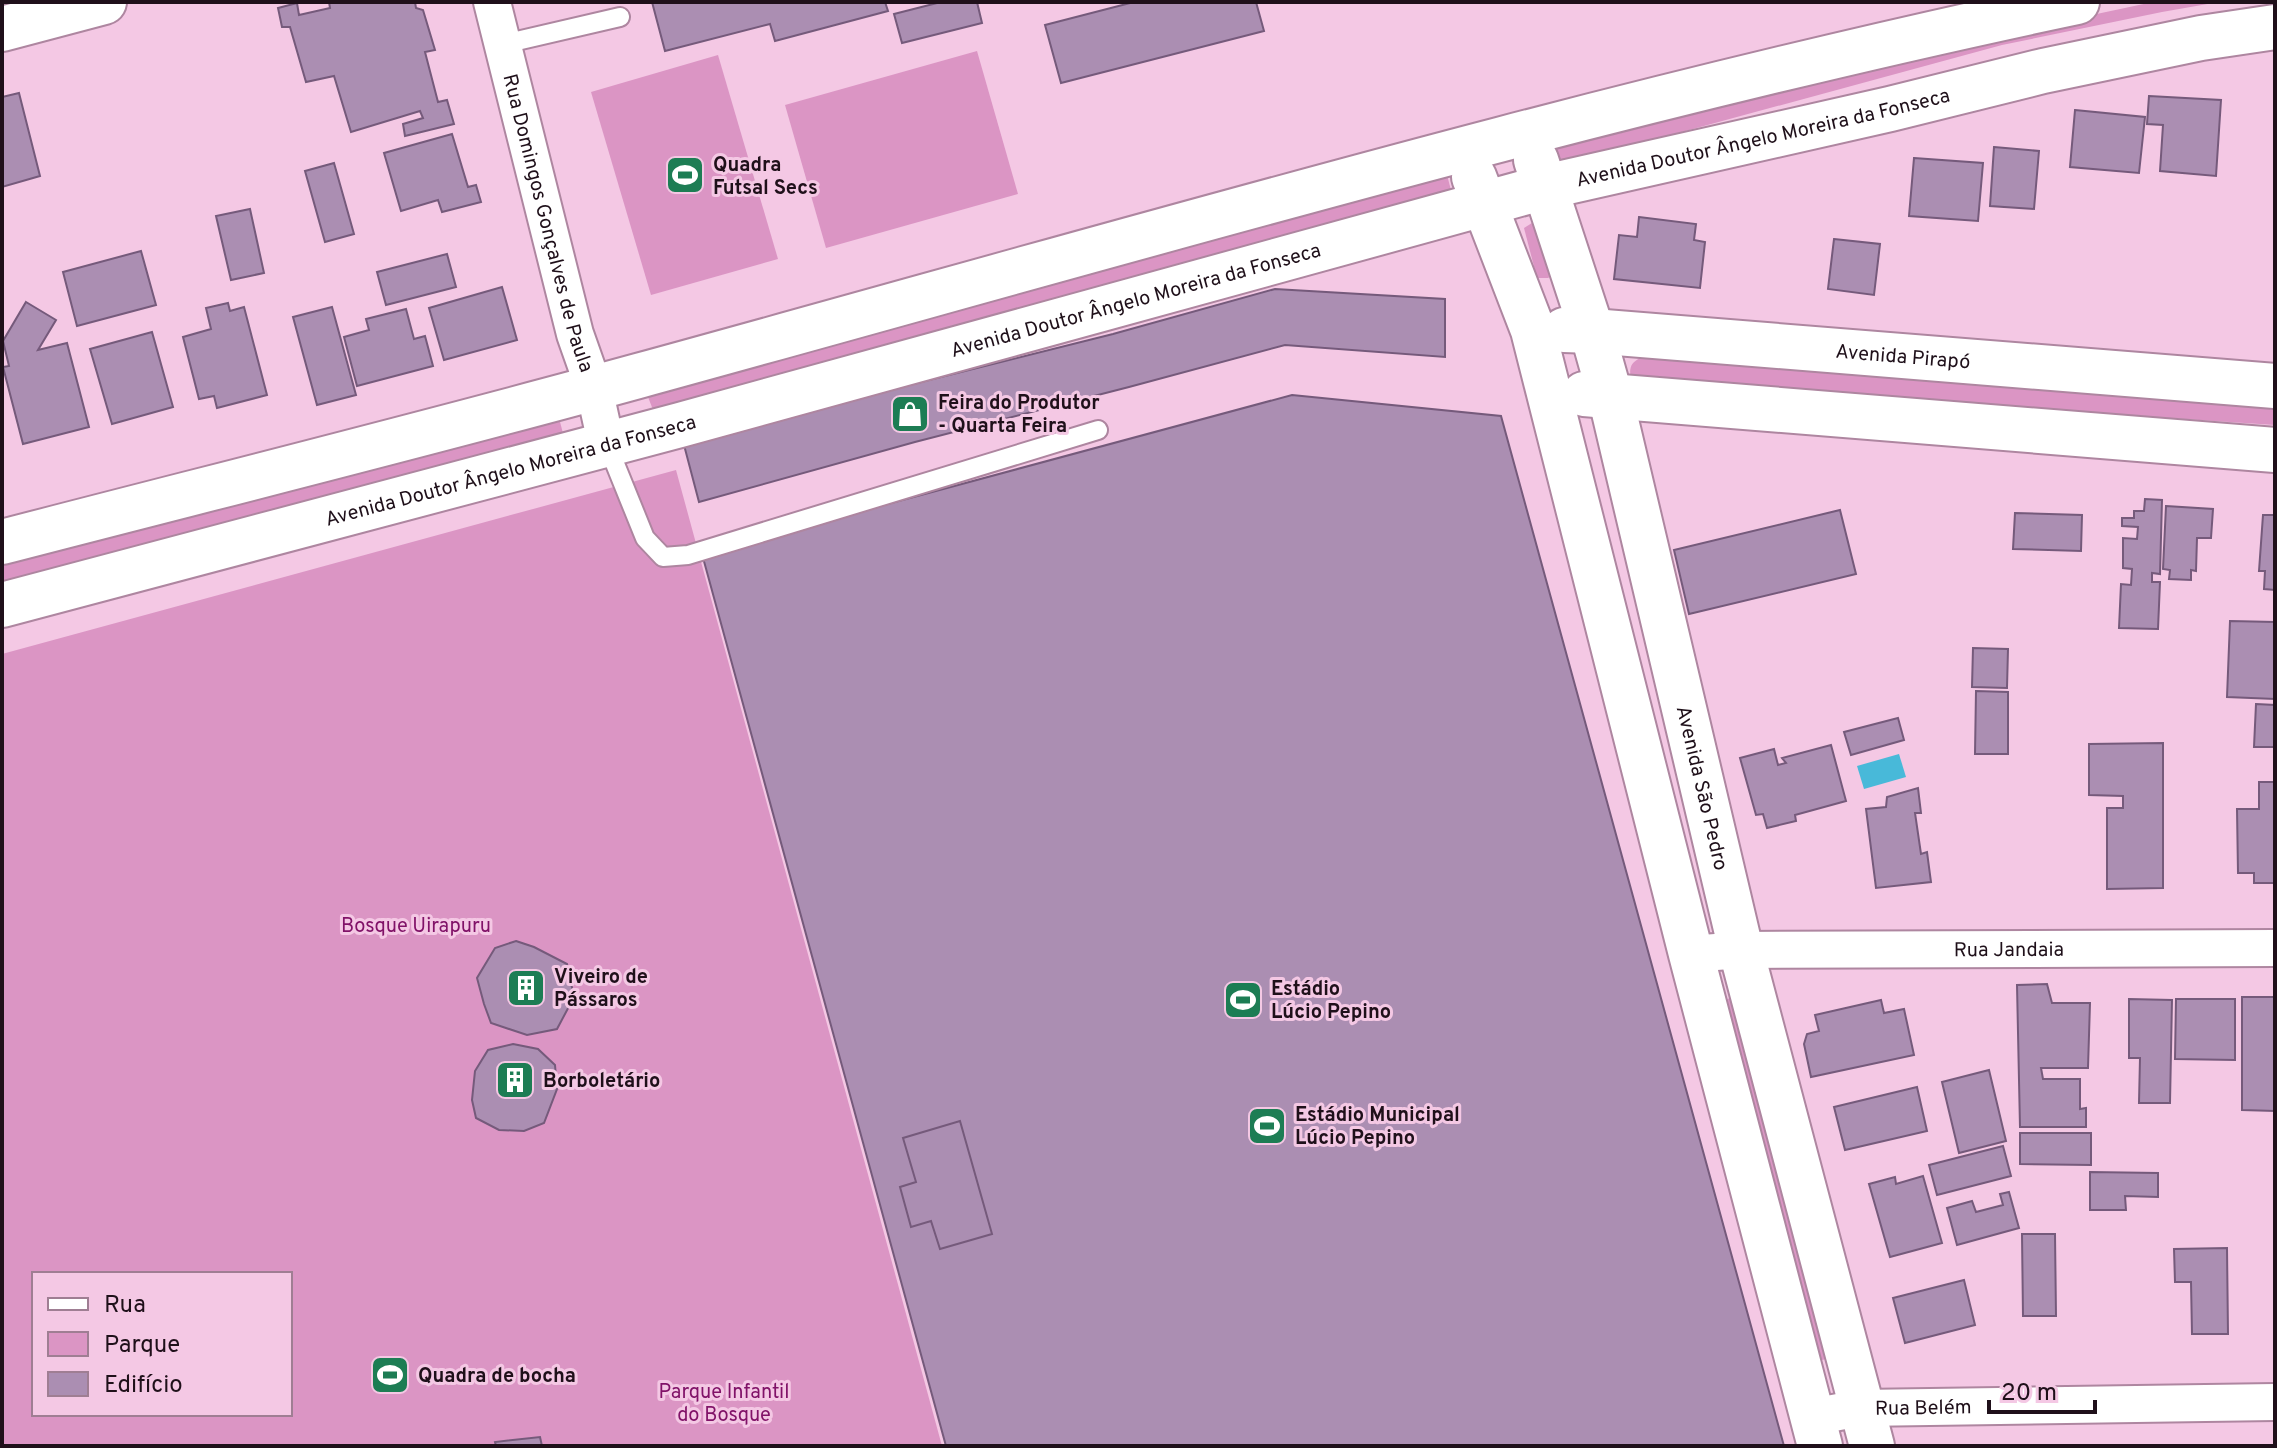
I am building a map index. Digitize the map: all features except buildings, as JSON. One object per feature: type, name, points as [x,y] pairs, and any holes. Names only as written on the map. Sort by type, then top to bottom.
[{"type":"street","points":[[2,29],[104,2]]},
{"type":"street","name":"Rua Domingos Gonçalves de Paula","points":[[492,2],[575,334],[594,388],[606,443]]},
{"type":"street","points":[[2,542],[594,388],[1528,131],[1877,46],[2077,2]]},
{"type":"street","name":"Avenida Doutor Ângelo Moreira da Fonseca","points":[[2,605],[1545,187],[2043,71],[2201,38],[2275,27]]},
{"type":"street","name":"Avenida São Pedro","points":[[1528,131],[1610,395],[1741,950],[1866,1427]]},
{"type":"street","points":[[1464,149],[1533,330],[1816,1432]]},
{"type":"street","name":"Avenida Pirapó","points":[[1533,330],[1592,331],[2275,386]]},
{"type":"street","points":[[1549,392],[2275,450]]},
{"type":"street","name":"Rua Jandaia","points":[[1691,954],[1741,950],[2275,948]]},
{"type":"street","name":"Rua Belém","points":[[1816,1432],[2275,1402]]},
{"type":"lane","points":[[504,44],[620,17]]},
{"type":"lane","points":[[606,443],[645,538],[663,557],[688,555],[1098,430]]},
{"type":"green space","points":[[2153,2],[2219,2],[2002,45],[1557,166],[1554,147],[1998,35]]},
{"type":"green space","points":[[977,51],[1018,194],[826,248],[785,105]]},
{"type":"green space","name":"Quadra Futsal Secs","points":[[718,55],[778,259],[651,295],[591,92]]},
{"type":"green space","points":[[1446,171],[1452,194],[655,415],[648,397]]},
{"type":"green space","points":[[1532,223],[1543,223],[1555,274],[1548,278],[1537,278],[1524,228]]},
{"type":"green space","points":[[1640,358],[2275,399],[2275,425],[1637,383],[1631,379],[1630,369]]},
{"type":"green space","points":[[559,418],[565,441],[2,588],[2,564]]},
{"type":"green space","name":"Bosque Uirapuru","points":[[676,470],[942,1446],[2,1446],[2,654]]},
{"type":"green space","points":[[1731,998],[1826,1359],[1807,1364],[1711,1003]]},
{"type":"water","points":[[1899,754],[1906,777],[1864,789],[1857,766]]},
{"type":"place","name":"Quadra Futsal Secs","points":[[685,175]]},
{"type":"place","name":"Feira do Produtor - Quarta Feira","points":[[910,414]]},
{"type":"place","name":"Viveiro de Pássaros","points":[[526,988]]},
{"type":"place","name":"Estádio Lúcio Pepino","points":[[1243,1000]]},
{"type":"place","name":"Borboletário","points":[[515,1080]]},
{"type":"place","name":"Estádio Municipal Lúcio Pepino","points":[[1267,1126]]},
{"type":"place","name":"Quadra de bocha","points":[[390,1375]]},
{"type":"park label","name":"Parque Infantil do Bosque","points":[[724,1402]]}]
